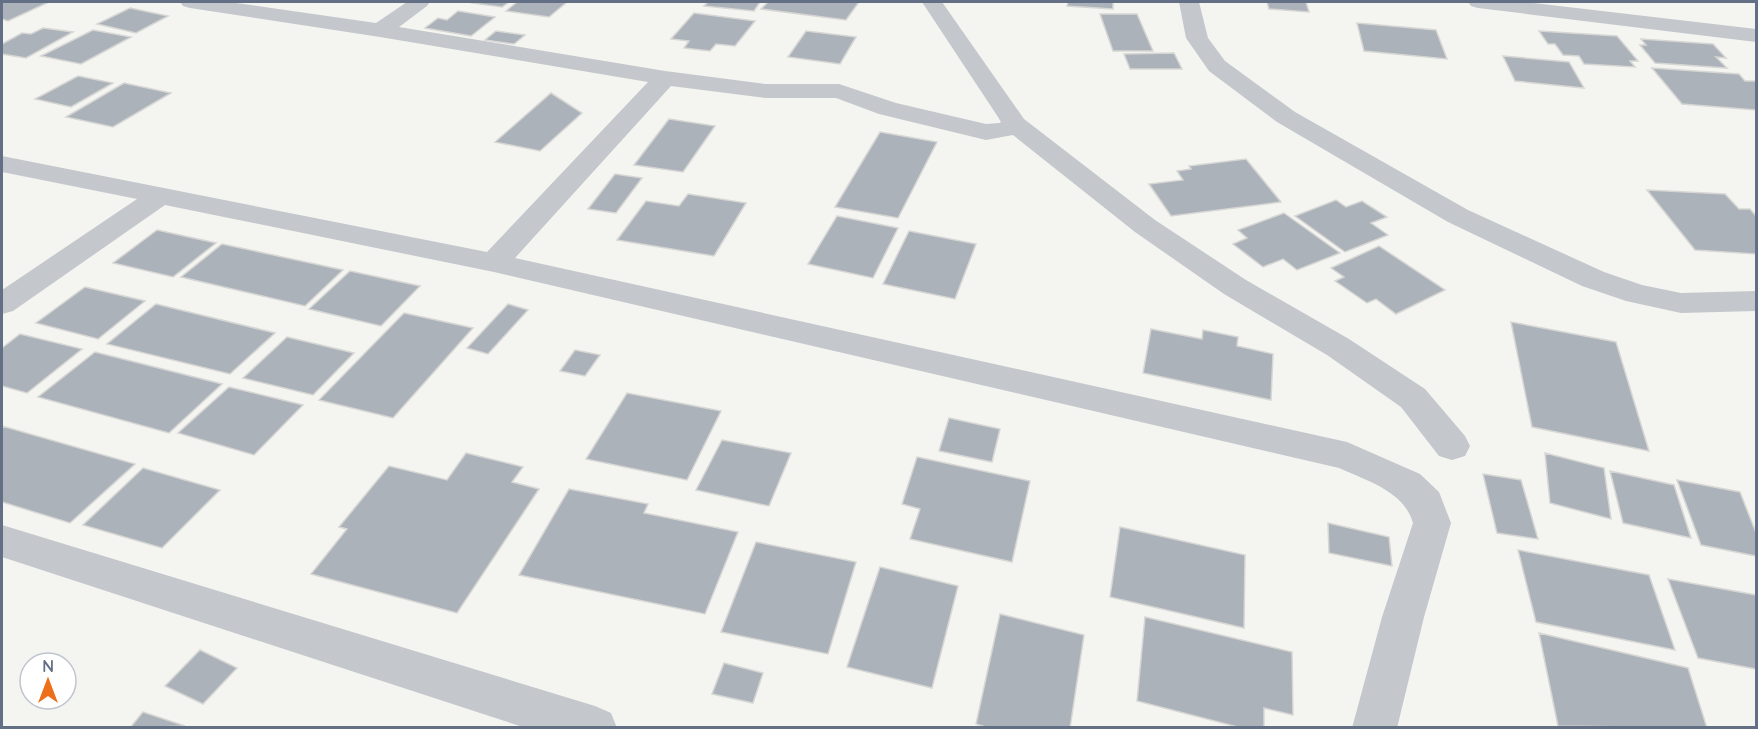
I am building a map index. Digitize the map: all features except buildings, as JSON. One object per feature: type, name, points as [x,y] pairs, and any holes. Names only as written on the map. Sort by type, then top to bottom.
[{"type":"street","points":[[190,2],[380,30],[665,78],[765,91],[839,91],[888,109],[986,132],[1000,132],[1014,124]]},
{"type":"street","points":[[380,30],[420,2]]},
{"type":"street","points":[[932,2],[1014,124],[1145,226],[1235,287],[1338,347],[1413,399],[1452,447]]},
{"type":"street","points":[[1189,2],[1197,38],[1217,66],[1286,117],[1458,216],[1593,279],[1637,294],[1681,303],[1756,302]]},
{"type":"street","points":[[1478,2],[1756,36]]},
{"type":"street","points":[[494,263],[665,78]]},
{"type":"street","points":[[2,164],[494,263],[1347,456],[1407,484],[1426,503],[1432,523],[1403,617],[1374,728]]},
{"type":"street","points":[[2,304],[160,196]]},
{"type":"street","points":[[2,541],[595,728]]}]
